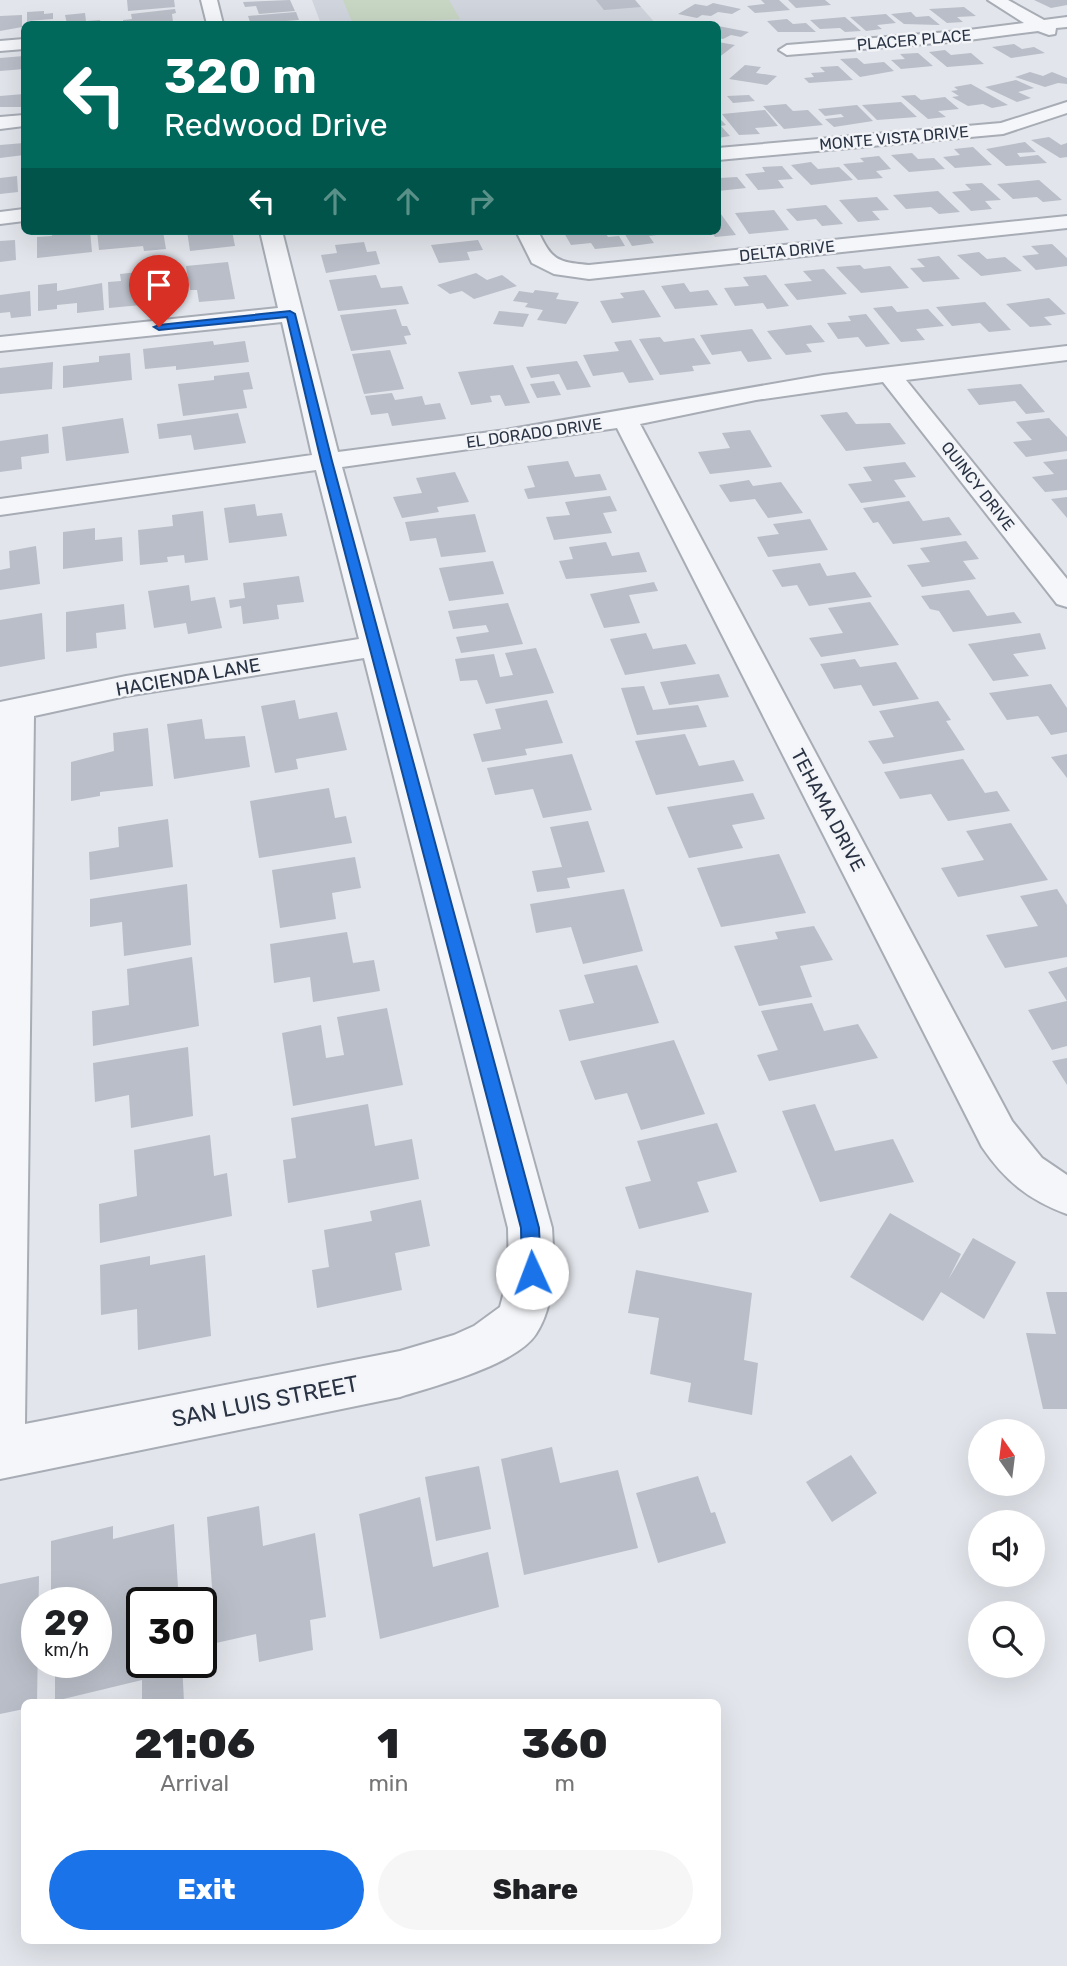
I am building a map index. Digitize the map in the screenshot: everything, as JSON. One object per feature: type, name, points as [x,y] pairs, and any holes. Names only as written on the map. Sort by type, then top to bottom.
[{"type":"street","points":[[209,0],[214,21]]},
{"type":"street","points":[[996,0],[1041,26],[1067,37]]},
{"type":"street","name":"PLACER PLACE","points":[[787,50],[971,36],[1067,22]]},
{"type":"street","points":[[0,46],[21,44]]},
{"type":"street","name":"MONTE VISTA DRIVE","points":[[721,154],[1003,128],[1067,107]]},
{"type":"street","points":[[0,123],[21,121]]},
{"type":"street","points":[[0,218],[21,215]]},
{"type":"street","name":"DELTA DRIVE","points":[[529,235],[540,258],[562,269],[589,272],[1067,222]]},
{"type":"street","points":[[272,235],[327,461],[377,646]]},
{"type":"street","points":[[0,344],[290,314]]},
{"type":"street","name":"EL DORADO DRIVE","points":[[0,507],[506,438],[625,419],[756,393],[1067,353]]},
{"type":"street","name":"QUINCY DRIVE","points":[[889,374],[1067,598]]},
{"type":"street","name":"TEHAMA DRIVE","points":[[625,419],[997,1135],[1018,1165],[1057,1191]]},
{"type":"street","name":"HACIENDA LANE","points":[[9,711],[126,686],[377,646]]},
{"type":"street","name":"SAN LUIS STREET","points":[[0,1454],[400,1374],[455,1357],[491,1342],[519,1320],[532,1273],[530,1228],[377,646]]},
{"type":"street","points":[[0,1454],[9,711]]},
{"type":"shaded area","points":[[312,0],[635,0],[653,21],[320,21]]},
{"type":"green space","points":[[343,0],[449,0],[460,19],[417,21],[352,21]]},
{"type":"building","points":[[127,0],[174,0],[175,7],[128,11]]},
{"type":"building","points":[[290,0],[295,11],[259,14],[256,6],[245,7],[243,2]]},
{"type":"building","points":[[596,0],[635,0],[641,7],[604,10]]},
{"type":"building","points":[[761,0],[779,0],[790,10],[755,13],[747,6],[765,4]]},
{"type":"building","points":[[788,0],[825,0],[831,5],[796,8]]},
{"type":"building","points":[[1034,0],[1067,0],[1067,5],[1051,8]]},
{"type":"building","points":[[713,3],[741,9],[732,14],[718,12],[697,18],[678,14],[695,4],[707,6]]},
{"type":"building","points":[[964,7],[976,16],[957,17],[963,22],[947,23],[929,9]]},
{"type":"building","points":[[175,9],[176,13],[172,14],[173,21],[123,21],[132,19],[131,14]]},
{"type":"building","points":[[44,11],[44,14],[53,13],[53,19],[27,21],[27,12]]},
{"type":"building","points":[[296,12],[299,20],[250,21],[248,16]]},
{"type":"building","points":[[911,12],[916,17],[929,16],[940,25],[904,24],[891,14]]},
{"type":"building","points":[[85,13],[86,21],[66,21],[65,15]]},
{"type":"building","points":[[886,14],[896,23],[877,25],[882,29],[866,31],[850,17]]},
{"type":"building","points":[[22,15],[21,27],[0,31],[0,16]]},
{"type":"building","points":[[845,17],[861,31],[820,29],[810,20]]},
{"type":"building","points":[[787,19],[793,24],[806,23],[816,32],[778,32],[767,21]]},
{"type":"building","points":[[721,27],[749,32],[741,37],[731,35],[723,39]]},
{"type":"building","points":[[721,43],[735,45],[721,56]]},
{"type":"building","points":[[1014,44],[1022,49],[1034,47],[1045,53],[1011,58],[992,47]]},
{"type":"building","points":[[945,50],[951,55],[971,53],[984,64],[947,67],[929,52]]},
{"type":"building","points":[[918,53],[933,66],[901,69],[891,60],[905,59],[900,54]]},
{"type":"building","points":[[21,56],[21,69],[0,71],[0,58]]},
{"type":"building","points":[[857,58],[864,64],[884,62],[894,71],[860,77],[840,59]]},
{"type":"building","points":[[745,65],[761,67],[756,73],[777,76],[767,85],[729,79]]},
{"type":"building","points":[[838,66],[853,80],[809,83],[804,78],[814,77],[811,73],[825,72],[820,67]]},
{"type":"building","points":[[1030,72],[1043,76],[1052,72],[1067,78],[1067,84],[1058,83],[1045,87],[1015,77]]},
{"type":"building","points":[[1016,80],[1034,88],[1018,92],[1031,98],[1017,102],[985,87]]},
{"type":"building","points":[[971,84],[1008,105],[992,108],[983,104],[968,106],[952,97],[959,96],[951,91],[958,90],[954,87]]},
{"type":"building","points":[[21,94],[21,107],[0,107],[0,96]]},
{"type":"building","points":[[749,95],[755,101],[733,103],[727,96]]},
{"type":"building","points":[[915,95],[921,100],[945,97],[959,109],[938,111],[946,117],[928,119],[901,96]]},
{"type":"building","points":[[901,102],[917,117],[877,120],[862,105]]},
{"type":"building","points":[[786,104],[793,111],[808,110],[823,125],[784,129],[763,106]]},
{"type":"building","points":[[857,105],[873,121],[834,127],[825,119],[844,117],[841,114],[825,116],[818,109]]},
{"type":"building","points":[[765,110],[778,126],[755,128],[760,134],[739,135],[722,114]]},
{"type":"building","points":[[721,126],[730,136],[721,138]]},
{"type":"building","points":[[1049,137],[1061,145],[1067,143],[1067,157],[1060,158],[1031,140]]},
{"type":"building","points":[[1025,142],[1036,152],[1017,153],[1020,157],[1038,155],[1047,163],[1006,166],[986,149]]},
{"type":"building","points":[[21,143],[21,155],[0,158],[0,145]]},
{"type":"building","points":[[973,147],[992,165],[955,168],[943,157],[960,155],[954,149]]},
{"type":"building","points":[[912,153],[918,159],[934,158],[945,169],[909,172],[891,155]]},
{"type":"building","points":[[879,156],[891,169],[876,171],[883,178],[858,180],[843,164],[864,162],[860,158]]},
{"type":"building","points":[[811,162],[818,169],[839,167],[853,180],[811,185],[791,165]]},
{"type":"building","points":[[782,166],[793,179],[778,180],[784,188],[758,190],[745,174],[765,172],[762,167]]},
{"type":"building","points":[[17,176],[18,192],[0,194],[0,178]]},
{"type":"building","points":[[737,177],[746,188],[721,191],[721,178]]},
{"type":"building","points":[[1039,180],[1062,200],[1043,202],[1037,197],[1013,199],[997,184]]},
{"type":"building","points":[[982,183],[1001,200],[985,201],[992,209],[971,211],[952,192],[971,190],[965,184]]},
{"type":"building","points":[[938,191],[960,212],[939,214],[931,207],[906,209],[893,195]]},
{"type":"building","points":[[877,197],[889,210],[872,211],[880,220],[858,222],[839,200]]},
{"type":"building","points":[[826,205],[843,224],[822,226],[816,219],[797,221],[786,209]]},
{"type":"building","points":[[774,210],[789,230],[749,234],[735,213]]},
{"type":"building","points":[[721,214],[736,235],[715,237],[714,235],[721,235]]},
{"type":"building","points":[[90,235],[92,252],[37,258],[37,237]]},
{"type":"building","points":[[97,235],[164,235],[166,249],[144,251],[143,246],[99,250]]},
{"type":"building","points":[[188,235],[233,235],[235,246],[190,251]]},
{"type":"building","points":[[565,235],[619,236],[625,246],[595,249],[591,243],[571,245]]},
{"type":"building","points":[[625,235],[658,235],[649,236],[654,243],[632,246]]},
{"type":"building","points":[[15,240],[16,260],[0,262],[0,241]]},
{"type":"building","points":[[478,240],[483,250],[467,252],[470,260],[439,263],[431,245]]},
{"type":"building","points":[[364,242],[367,252],[376,251],[380,264],[326,273],[321,255],[337,253],[335,245]]},
{"type":"building","points":[[1052,244],[1067,258],[1067,266],[1036,270],[1022,256],[1039,254],[1031,246]]},
{"type":"building","points":[[979,252],[987,259],[1005,257],[1022,271],[981,276],[957,255]]},
{"type":"building","points":[[939,256],[960,279],[923,282],[910,268],[925,267],[917,259]]},
{"type":"building","points":[[228,262],[235,299],[199,302],[197,290],[190,290],[186,266]]},
{"type":"building","points":[[860,265],[864,269],[890,266],[909,288],[861,293],[836,267]]},
{"type":"building","points":[[824,269],[847,294],[797,300],[784,284],[812,281],[803,271]]},
{"type":"building","points":[[158,270],[162,303],[109,308],[108,282],[121,281],[120,274]]},
{"type":"building","points":[[476,273],[487,280],[502,275],[517,286],[474,299],[462,291],[450,294],[437,285]]},
{"type":"building","points":[[376,275],[381,288],[402,286],[409,304],[338,311],[329,280]]},
{"type":"building","points":[[766,275],[789,306],[767,309],[763,303],[735,306],[724,288],[749,286],[743,277]]},
{"type":"building","points":[[57,283],[57,291],[102,283],[104,310],[77,313],[77,303],[38,311],[38,285]]},
{"type":"building","points":[[684,283],[690,292],[708,290],[718,305],[675,309],[661,286]]},
{"type":"building","points":[[535,290],[559,293],[556,299],[579,302],[566,324],[537,320],[543,310],[525,307],[528,303],[513,301],[519,291],[533,293]]},
{"type":"building","points":[[644,290],[661,317],[612,323],[600,301],[624,298],[620,293]]},
{"type":"building","points":[[30,291],[31,316],[11,318],[10,312],[0,313],[0,295]]},
{"type":"building","points":[[1049,298],[1066,314],[1044,317],[1052,325],[1030,327],[1006,304]]},
{"type":"building","points":[[985,302],[1011,330],[989,332],[980,323],[952,326],[936,307]]},
{"type":"building","points":[[892,306],[897,312],[928,309],[944,326],[916,329],[925,340],[901,342],[873,308]]},
{"type":"building","points":[[396,309],[402,326],[407,326],[411,335],[404,336],[407,344],[351,351],[340,315]]},
{"type":"building","points":[[499,311],[529,314],[523,327],[493,324]]},
{"type":"building","points":[[866,314],[890,344],[866,347],[858,337],[838,339],[827,323],[851,321],[848,316]]},
{"type":"building","points":[[811,325],[825,342],[806,344],[812,352],[786,355],[767,331]]},
{"type":"building","points":[[752,329],[772,359],[748,362],[741,351],[712,355],[700,335]]},
{"type":"building","points":[[660,337],[664,342],[694,338],[711,364],[692,366],[694,371],[660,375],[639,339]]},
{"type":"building","points":[[631,340],[654,380],[629,383],[623,372],[593,376],[583,355],[619,351],[614,342]]},
{"type":"building","points":[[213,341],[214,345],[245,341],[249,362],[176,370],[176,366],[145,369],[143,349]]},
{"type":"building","points":[[390,350],[404,389],[364,394],[352,354]]},
{"type":"building","points":[[130,353],[132,380],[63,388],[63,366],[99,362],[99,356]]},
{"type":"building","points":[[577,361],[591,387],[567,390],[559,374],[531,378],[526,367]]},
{"type":"building","points":[[53,362],[52,389],[0,394],[0,368]]},
{"type":"building","points":[[513,365],[530,403],[505,406],[500,395],[490,396],[492,402],[471,405],[458,372]]},
{"type":"building","points":[[249,372],[253,389],[243,390],[247,408],[183,416],[178,384]]},
{"type":"building","points":[[554,381],[561,395],[537,398],[530,384]]},
{"type":"building","points":[[1021,384],[1045,412],[1026,414],[1015,401],[979,405],[967,389]]},
{"type":"building","points":[[392,393],[395,400],[422,396],[425,405],[440,403],[446,419],[392,426],[388,413],[371,415],[365,396]]},
{"type":"building","points":[[847,412],[856,424],[890,423],[906,444],[846,451],[820,415]]},
{"type":"building","points":[[238,413],[246,443],[194,450],[191,435],[159,439],[157,424]]},
{"type":"building","points":[[123,418],[129,453],[66,461],[62,427]]},
{"type":"building","points":[[1049,418],[1067,437],[1067,451],[1026,457],[1013,442],[1032,440],[1016,422]]},
{"type":"building","points":[[750,430],[772,467],[710,474],[698,452],[730,448],[722,433]]},
{"type":"building","points":[[48,434],[49,453],[21,457],[22,469],[0,472],[0,441]]},
{"type":"building","points":[[1067,459],[1067,490],[1045,492],[1032,477],[1054,474],[1043,462]]},
{"type":"building","points":[[568,461],[575,477],[600,474],[607,490],[528,499],[524,489],[535,487],[527,466]]},
{"type":"building","points":[[905,462],[916,477],[894,480],[906,497],[861,503],[848,484],[872,481],[863,467]]},
{"type":"building","points":[[455,472],[469,502],[437,507],[439,512],[402,518],[393,497],[422,493],[416,478]]},
{"type":"building","points":[[749,480],[753,486],[781,482],[803,513],[768,518],[755,499],[730,502],[719,485]]},
{"type":"building","points":[[610,496],[617,511],[603,513],[612,533],[554,540],[546,517],[570,515],[565,502]]},
{"type":"building","points":[[1067,497],[1067,518],[1051,499]]},
{"type":"building","points":[[909,501],[923,521],[949,517],[962,535],[893,544],[878,522],[873,523],[863,508]]},
{"type":"building","points":[[255,504],[257,516],[282,513],[287,536],[229,543],[224,508]]},
{"type":"building","points":[[203,511],[208,560],[185,563],[184,555],[167,557],[168,562],[140,565],[138,530],[173,526],[172,515]]},
{"type":"building","points":[[475,514],[486,552],[441,557],[436,538],[410,541],[405,522]]},
{"type":"building","points":[[810,519],[828,550],[768,557],[757,537],[779,534],[773,524]]},
{"type":"building","points":[[95,528],[95,540],[122,537],[123,561],[63,569],[63,532]]},
{"type":"building","points":[[966,541],[979,559],[963,561],[976,579],[922,587],[907,565],[930,562],[920,548]]},
{"type":"building","points":[[606,542],[612,556],[639,552],[647,572],[566,579],[559,561],[573,559],[569,547]]},
{"type":"building","points":[[36,546],[40,584],[0,590],[0,570],[10,568],[9,551]]},
{"type":"building","points":[[493,561],[504,594],[449,601],[439,568]]},
{"type":"building","points":[[820,563],[827,576],[855,572],[872,597],[809,606],[797,585],[782,587],[772,570]]},
{"type":"building","points":[[299,576],[304,602],[277,605],[279,619],[243,624],[241,606],[230,608],[229,600],[245,598],[243,583]]},
{"type":"building","points":[[654,582],[658,591],[629,595],[640,623],[604,628],[590,594]]},
{"type":"building","points":[[189,585],[191,601],[215,597],[222,628],[188,634],[186,623],[154,628],[148,591]]},
{"type":"building","points":[[969,590],[987,616],[1014,612],[1022,623],[953,632],[939,611],[930,609],[921,596]]},
{"type":"building","points":[[870,602],[899,645],[821,657],[809,638],[843,633],[828,608]]},
{"type":"building","points":[[508,603],[523,644],[461,653],[456,637],[489,632],[486,625],[453,629],[448,611]]},
{"type":"building","points":[[124,604],[126,629],[96,633],[97,648],[66,652],[66,612]]},
{"type":"building","points":[[42,613],[45,659],[0,667],[0,620]]},
{"type":"building","points":[[646,633],[653,649],[686,644],[696,664],[625,675],[610,639]]},
{"type":"building","points":[[1040,633],[1046,649],[1013,654],[1029,676],[993,681],[968,644]]},
{"type":"building","points":[[536,648],[554,693],[486,704],[477,680],[460,681],[455,659],[494,654],[500,677],[513,675],[505,653]]},
{"type":"building","points":[[855,659],[860,667],[896,662],[919,699],[873,706],[861,685],[834,689],[820,664]]},
{"type":"building","points":[[719,674],[729,697],[669,705],[660,682]]},
{"type":"building","points":[[1051,684],[1067,708],[1067,732],[1051,735],[1038,716],[1007,720],[989,693]]},
{"type":"building","points":[[644,686],[653,710],[698,705],[707,727],[637,735],[621,688]]},
{"type":"building","points":[[295,700],[299,719],[337,712],[347,750],[296,759],[298,769],[275,773],[261,706]]},
{"type":"building","points":[[547,700],[563,743],[525,749],[527,755],[482,762],[473,734],[501,729],[495,709]]},
{"type":"building","points":[[938,701],[951,720],[946,721],[965,750],[883,764],[868,741],[894,737],[879,711]]},
{"type":"building","points":[[202,719],[205,739],[245,736],[250,767],[174,779],[167,724]]},
{"type":"building","points":[[148,728],[153,786],[100,792],[100,796],[71,801],[71,762],[114,751],[113,733]]},
{"type":"building","points":[[685,734],[699,766],[734,760],[744,781],[656,795],[635,741]]},
{"type":"building","points":[[572,754],[592,810],[543,818],[533,789],[495,795],[487,768]]},
{"type":"building","points":[[1067,754],[1067,778],[1051,757]]},
{"type":"building","points":[[963,759],[985,793],[997,791],[1010,811],[948,821],[931,794],[900,799],[884,772]]},
{"type":"building","points":[[329,788],[335,818],[346,816],[352,843],[259,858],[250,801]]},
{"type":"building","points":[[753,793],[765,819],[732,825],[743,848],[689,858],[667,807]]},
{"type":"building","points":[[168,819],[173,867],[90,880],[89,852],[119,847],[118,827]]},
{"type":"building","points":[[588,821],[605,872],[567,878],[570,888],[537,892],[532,871],[562,867],[550,827]]},
{"type":"building","points":[[1011,823],[1048,880],[958,897],[941,868],[984,860],[966,831]]},
{"type":"building","points":[[779,854],[806,913],[721,927],[697,868]]},
{"type":"building","points":[[355,857],[361,888],[332,893],[336,919],[280,928],[272,870]]},
{"type":"building","points":[[187,884],[191,945],[124,956],[122,922],[90,927],[90,899]]},
{"type":"building","points":[[624,889],[643,951],[583,964],[571,927],[536,933],[530,904]]},
{"type":"building","points":[[1057,889],[1067,905],[1067,957],[1005,968],[986,935],[1038,926],[1020,896]]},
{"type":"building","points":[[814,926],[833,960],[800,966],[812,997],[759,1006],[734,946],[778,939],[775,932]]},
{"type":"building","points":[[347,932],[353,963],[374,960],[380,991],[313,1002],[310,977],[274,983],[270,944]]},
{"type":"building","points":[[192,957],[199,1026],[93,1046],[92,1011],[129,1005],[127,969]]},
{"type":"building","points":[[637,965],[659,1023],[569,1041],[559,1010],[594,1003],[584,975]]},
{"type":"building","points":[[1067,967],[1067,1001],[1048,972]]},
{"type":"building","points":[[1067,1001],[1067,1046],[1052,1050],[1028,1010]]},
{"type":"building","points":[[812,1003],[824,1031],[858,1024],[878,1058],[769,1081],[757,1055],[778,1050],[761,1011]]},
{"type":"building","points":[[387,1008],[403,1085],[293,1106],[282,1033],[321,1025],[326,1058],[344,1055],[337,1017]]},
{"type":"building","points":[[674,1040],[705,1114],[641,1130],[627,1093],[595,1100],[580,1061]]},
{"type":"building","points":[[188,1047],[193,1116],[131,1128],[129,1095],[95,1102],[93,1063]]},
{"type":"building","points":[[1067,1058],[1067,1085],[1052,1061]]},
{"type":"building","points":[[368,1104],[375,1146],[412,1139],[419,1179],[288,1203],[283,1160],[296,1158],[291,1118]]},
{"type":"building","points":[[815,1104],[835,1151],[893,1139],[914,1182],[820,1202],[782,1111]]},
{"type":"building","points":[[717,1123],[737,1172],[697,1182],[709,1212],[639,1229],[625,1187],[651,1181],[637,1141]]},
{"type":"building","points":[[210,1135],[214,1176],[227,1173],[232,1216],[100,1243],[99,1204],[137,1196],[134,1150]]},
{"type":"building","points":[[421,1200],[430,1246],[395,1253],[402,1290],[317,1308],[312,1270],[329,1267],[324,1230],[372,1221],[370,1211]]},
{"type":"building","points":[[890,1213],[961,1254],[948,1280],[973,1238],[1016,1262],[984,1319],[941,1292],[923,1321],[850,1277]]},
{"type":"building","points":[[205,1255],[211,1336],[138,1350],[137,1309],[101,1315],[100,1265],[150,1256],[150,1265]]},
{"type":"building","points":[[636,1270],[752,1293],[744,1360],[758,1363],[752,1415],[688,1402],[691,1383],[650,1374],[659,1318],[628,1313]]},
{"type":"building","points":[[1046,1292],[1067,1292],[1067,1409],[1043,1409],[1026,1333],[1056,1334]]},
{"type":"building","points":[[552,1447],[560,1483],[618,1470],[638,1548],[524,1575],[501,1459]]},
{"type":"building","points":[[851,1455],[877,1493],[832,1522],[806,1482]]},
{"type":"building","points":[[479,1466],[491,1529],[436,1541],[425,1477]]},
{"type":"building","points":[[698,1476],[711,1513],[715,1512],[726,1543],[658,1563],[636,1493]]},
{"type":"building","points":[[420,1497],[433,1567],[488,1552],[499,1607],[380,1639],[359,1514]]},
{"type":"building","points":[[259,1506],[263,1546],[315,1533],[326,1617],[310,1620],[313,1650],[259,1662],[256,1634],[217,1643],[217,1587],[212,1587],[207,1517]]},
{"type":"building","points":[[174,1524],[178,1587],[126,1587],[126,1678],[183,1678],[184,1699],[142,1699],[142,1680],[55,1699],[55,1678],[112,1678],[112,1587],[51,1587],[51,1541],[113,1526],[113,1539]]},
{"type":"building","points":[[39,1576],[39,1587],[21,1587],[21,1678],[37,1678],[37,1699],[21,1699],[21,1710],[0,1714],[0,1584]]},
{"type":"route","points":[[159,327],[290,314],[530,1228],[532,1273]]}]
